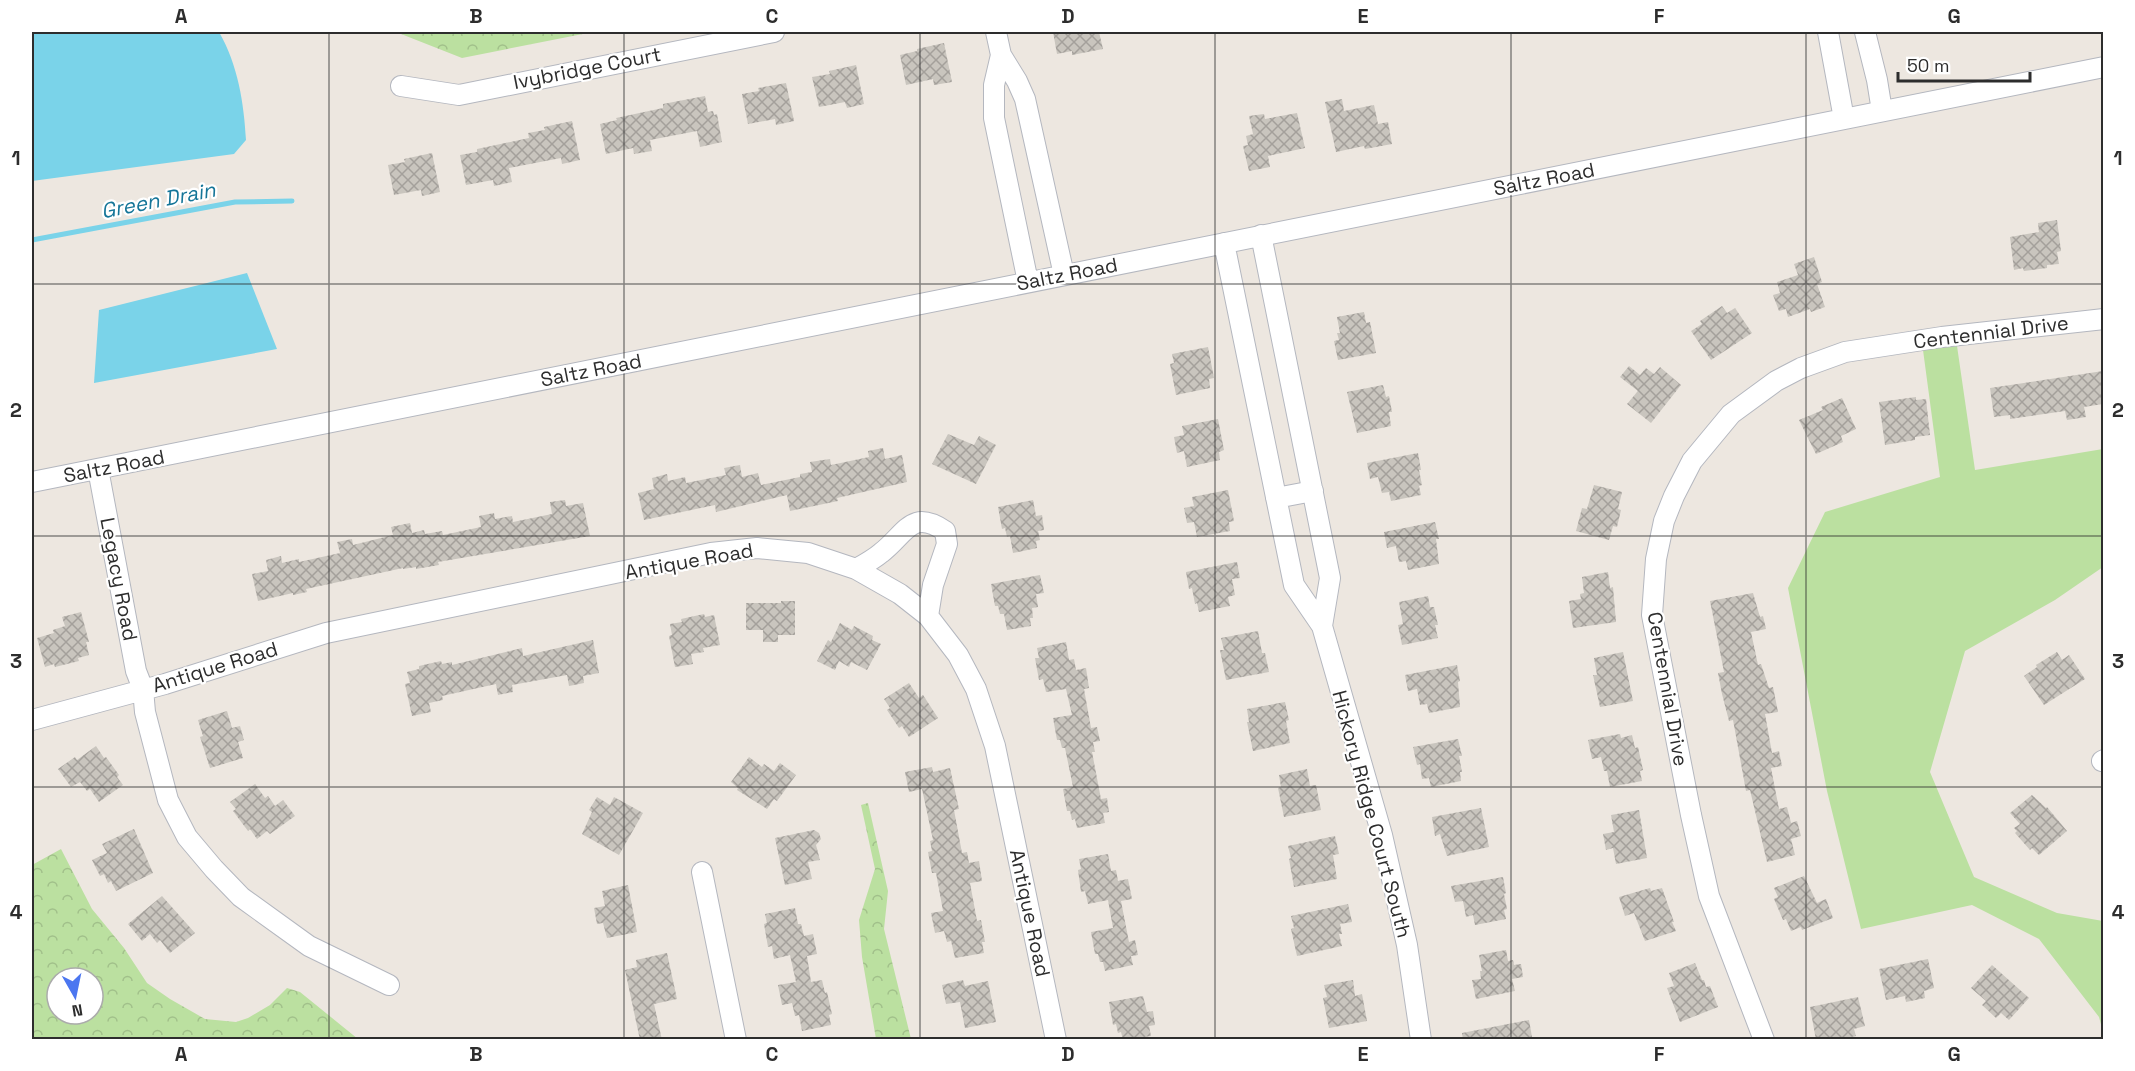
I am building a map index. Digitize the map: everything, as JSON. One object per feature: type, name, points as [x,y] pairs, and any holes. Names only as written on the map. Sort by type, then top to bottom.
[{"type":"street","name":"Ivybridge Court","points":[[401,86],[459,94],[774,32]]},
{"type":"street","points":[[996,32],[1001,55],[1025,99],[1064,275]]},
{"type":"street","points":[[1828,32],[1844,119]]},
{"type":"street","points":[[1865,32],[1882,111]]},
{"type":"street","points":[[1001,55],[994,85],[994,118],[1028,282]]},
{"type":"street","name":"Saltz Road","points":[[32,482],[2103,67]]},
{"type":"street","name":"Hickory Ridge Court South","points":[[1261,235],[1330,578],[1322,626]]},
{"type":"street","name":"Hickory Ridge Court South","points":[[1224,243],[1294,585],[1322,626],[1382,835],[1407,945],[1421,1040]]},
{"type":"street","name":"Centennial Drive","points":[[1764,1040],[1709,896],[1652,615],[1656,559],[1664,521],[1674,496],[1692,461],[1731,414],[1776,381],[1801,368],[1845,352],[2103,319]]},
{"type":"street","name":"Legacy Road","points":[[98,469],[136,671],[143,689],[145,712],[168,800],[188,837],[241,897],[309,946],[389,985]]},
{"type":"street","points":[[1276,498],[1312,491]]},
{"type":"street","points":[[856,568],[881,554],[915,522],[930,521],[945,531],[947,544],[933,585],[928,616]]},
{"type":"street","name":"Antique Road","points":[[32,720],[165,684],[326,633],[711,554],[757,548],[808,554],[856,568],[900,594],[928,616],[958,655],[972,681],[995,746],[1056,1040]]},
{"type":"street","points":[[702,872],[736,1040]]},
{"type":"green space","points":[[396,32],[593,32],[462,58]]},
{"type":"green space","points":[[1957,346],[1975,470],[2103,449],[2103,567],[2055,600],[1965,651],[1930,772],[1974,877],[2057,913],[2103,921],[2103,1032],[2099,1017],[2039,939],[1972,905],[1861,929],[1827,791],[1788,588],[1825,512],[1940,477],[1923,350]]},
{"type":"green space","points":[[868,803],[888,891],[884,929],[911,1039],[876,1039],[862,957],[859,920],[875,869],[861,805]]},
{"type":"green space","points":[[61,849],[92,909],[124,948],[147,983],[170,999],[205,1019],[236,1022],[270,1005],[287,988],[300,992],[358,1039],[32,1039],[32,865]]},
{"type":"water","points":[[32,32],[219,32],[231,58],[239,84],[246,140],[234,154],[32,181]]},
{"type":"water","points":[[247,273],[277,349],[94,383],[99,310]]},
{"type":"building","points":[[1053,32],[1099,32],[1103,49],[1072,55],[1072,51],[1057,54]]},
{"type":"building","points":[[944,43],[952,82],[934,85],[933,79],[906,85],[900,55]]},
{"type":"building","points":[[856,65],[864,104],[847,108],[845,102],[819,107],[812,77],[830,74],[829,71]]},
{"type":"building","points":[[786,83],[794,121],[776,125],[775,119],[748,124],[742,94],[759,91],[758,88]]},
{"type":"building","points":[[705,96],[708,112],[713,111],[714,115],[717,114],[722,142],[700,147],[697,131],[650,140],[652,151],[634,154],[633,148],[606,154],[600,124],[617,120],[616,118],[663,108],[663,104]]},
{"type":"building","points":[[1342,99],[1344,111],[1374,105],[1378,124],[1388,122],[1392,144],[1365,149],[1364,146],[1336,152],[1325,102]]},
{"type":"building","points":[[1297,113],[1305,148],[1268,156],[1270,167],[1249,171],[1243,146],[1248,145],[1246,136],[1253,134],[1249,116],[1264,114],[1265,119]]},
{"type":"building","points":[[572,121],[580,160],[562,164],[561,158],[509,168],[512,182],[494,186],[493,180],[466,185],[460,155],[529,138],[528,133]]},
{"type":"building","points":[[432,153],[440,192],[422,196],[421,190],[394,195],[388,165]]},
{"type":"building","points":[[2057,220],[2061,251],[2057,252],[2059,264],[2047,265],[2047,268],[2014,270],[2010,237],[2039,232],[2038,223]]},
{"type":"building","points":[[1814,257],[1822,282],[1817,284],[1825,307],[1811,312],[1810,309],[1788,317],[1786,309],[1779,311],[1773,295],[1780,293],[1777,282],[1798,275],[1794,264]]},
{"type":"building","points":[[1722,306],[1727,313],[1735,308],[1752,333],[1711,360],[1691,331],[1702,324],[1700,321]]},
{"type":"building","points":[[1364,312],[1366,323],[1370,322],[1376,353],[1338,360],[1334,341],[1339,340],[1337,333],[1340,333],[1337,317]]},
{"type":"building","points":[[1208,347],[1214,378],[1209,379],[1210,388],[1176,395],[1170,364],[1174,363],[1172,354]]},
{"type":"building","points":[[1629,366],[1640,375],[1646,368],[1654,374],[1660,367],[1681,385],[1651,423],[1627,404],[1638,391],[1620,377]]},
{"type":"building","points":[[2103,371],[2103,404],[2084,407],[2086,417],[2067,420],[2065,411],[2010,419],[2010,415],[1994,417],[1990,388]]},
{"type":"building","points":[[1383,385],[1386,397],[1389,396],[1392,412],[1389,412],[1391,426],[1357,433],[1347,392]]},
{"type":"building","points":[[1916,397],[1916,400],[1926,399],[1930,435],[1885,445],[1879,402]]},
{"type":"building","points":[[1842,398],[1856,429],[1841,436],[1843,442],[1816,454],[1799,420],[1823,410],[1821,407]]},
{"type":"building","points":[[1218,419],[1224,450],[1219,452],[1220,460],[1187,467],[1184,451],[1177,453],[1174,437],[1184,435],[1182,426]]},
{"type":"building","points":[[948,434],[974,445],[979,436],[996,445],[976,484],[932,464]]},
{"type":"building","points":[[883,448],[885,459],[902,455],[907,482],[837,498],[838,501],[790,511],[787,495],[716,512],[715,505],[644,520],[638,493],[654,489],[652,478],[667,474],[668,481],[685,477],[686,483],[726,475],[724,468],[740,465],[742,477],[758,473],[761,485],[800,477],[800,474],[812,472],[810,462],[830,459],[831,465],[869,457],[868,451]]},
{"type":"building","points":[[1418,453],[1421,495],[1391,501],[1389,492],[1382,493],[1378,477],[1370,479],[1367,463]]},
{"type":"building","points":[[1594,485],[1622,492],[1617,527],[1613,526],[1609,540],[1576,531],[1582,508],[1587,509]]},
{"type":"building","points":[[1228,490],[1234,521],[1229,522],[1230,531],[1197,537],[1194,522],[1187,523],[1184,508],[1194,506],[1192,497]]},
{"type":"building","points":[[565,500],[566,506],[583,503],[590,536],[438,562],[439,565],[416,569],[416,567],[403,568],[306,589],[307,592],[258,601],[252,574],[268,571],[266,560],[281,556],[282,563],[299,559],[299,562],[340,553],[337,542],[352,539],[353,545],[393,535],[391,527],[410,523],[412,533],[424,530],[425,534],[442,531],[443,535],[481,527],[479,516],[494,513],[495,519],[512,516],[513,522],[552,514],[550,502]]},
{"type":"building","points":[[1033,500],[1036,516],[1042,515],[1044,530],[1038,531],[1040,540],[1036,541],[1037,548],[1013,553],[1010,536],[1007,537],[1005,528],[1002,529],[998,507]]},
{"type":"building","points":[[1435,522],[1439,539],[1436,539],[1439,564],[1408,570],[1406,561],[1399,562],[1396,546],[1387,548],[1384,532]]},
{"type":"building","points":[[1237,562],[1240,578],[1232,579],[1235,595],[1228,597],[1230,606],[1199,612],[1192,588],[1189,589],[1186,572]]},
{"type":"building","points":[[1608,572],[1610,588],[1613,587],[1616,622],[1573,628],[1569,601],[1581,599],[1580,594],[1584,593],[1582,577]]},
{"type":"building","points":[[1040,575],[1044,593],[1036,594],[1038,607],[1032,608],[1031,626],[1007,630],[1004,614],[1000,614],[998,606],[995,606],[991,584]]},
{"type":"building","points":[[1753,593],[1766,629],[1751,632],[1758,665],[1761,664],[1769,688],[1773,687],[1778,712],[1765,714],[1772,753],[1779,751],[1782,766],[1771,768],[1779,809],[1787,807],[1791,823],[1797,821],[1801,836],[1791,839],[1795,855],[1767,862],[1750,790],[1746,791],[1733,720],[1729,721],[1722,694],[1718,673],[1724,672],[1710,601]]},
{"type":"building","points":[[1428,596],[1430,607],[1434,607],[1438,638],[1402,645],[1398,625],[1403,624],[1399,602]]},
{"type":"building","points":[[781,601],[795,601],[795,635],[778,635],[778,642],[763,642],[763,630],[746,630],[746,603],[781,603]]},
{"type":"building","points":[[81,612],[89,642],[86,642],[89,655],[78,658],[79,661],[45,667],[37,638],[54,633],[53,630],[65,626],[62,617]]},
{"type":"building","points":[[704,614],[705,617],[714,615],[720,645],[703,648],[704,652],[691,654],[693,664],[675,667],[669,636],[672,635],[670,624]]},
{"type":"building","points":[[840,623],[852,630],[854,626],[873,636],[872,640],[881,644],[867,670],[851,662],[849,667],[839,661],[835,670],[817,661],[828,640],[831,642]]},
{"type":"building","points":[[1258,631],[1262,653],[1265,653],[1269,672],[1226,680],[1220,650],[1224,650],[1221,638]]},
{"type":"building","points":[[593,640],[599,673],[583,676],[584,683],[569,686],[567,675],[512,685],[513,692],[498,695],[496,684],[442,696],[443,700],[429,703],[431,712],[412,716],[405,684],[410,683],[407,672],[419,669],[419,666],[441,661],[442,664],[452,662],[452,665],[522,648],[523,656]]},
{"type":"building","points":[[1066,642],[1069,660],[1074,659],[1076,670],[1086,668],[1089,688],[1084,689],[1091,728],[1097,727],[1100,741],[1093,742],[1095,752],[1092,752],[1101,799],[1107,798],[1109,812],[1103,813],[1105,823],[1077,828],[1075,819],[1072,820],[1070,811],[1067,811],[1063,789],[1073,787],[1065,748],[1062,748],[1060,740],[1057,740],[1053,718],[1072,715],[1066,689],[1046,692],[1043,679],[1039,680],[1035,658],[1039,658],[1037,648]]},
{"type":"building","points":[[1623,652],[1633,701],[1600,707],[1593,675],[1597,675],[1594,658]]},
{"type":"building","points":[[2057,652],[2062,660],[2069,655],[2085,679],[2044,705],[2024,676],[2037,667],[2036,665]]},
{"type":"building","points":[[1457,665],[1460,681],[1458,682],[1460,707],[1429,713],[1427,704],[1420,705],[1417,689],[1408,691],[1405,675]]},
{"type":"building","points":[[909,683],[919,698],[923,695],[938,718],[909,737],[902,726],[899,728],[887,710],[890,708],[884,699]]},
{"type":"building","points":[[1285,702],[1290,743],[1253,751],[1247,722],[1249,722],[1247,709]]},
{"type":"building","points":[[227,711],[232,728],[240,726],[244,740],[238,742],[243,758],[210,768],[200,737],[203,736],[198,720]]},
{"type":"building","points":[[1620,734],[1621,738],[1632,735],[1635,748],[1638,747],[1643,770],[1640,771],[1642,781],[1610,787],[1601,757],[1592,759],[1588,740]]},
{"type":"building","points":[[1458,739],[1462,756],[1459,756],[1461,781],[1431,787],[1429,778],[1422,779],[1420,764],[1417,765],[1413,747]]},
{"type":"building","points":[[96,746],[119,775],[117,777],[123,785],[99,802],[90,789],[87,791],[80,782],[71,787],[58,769],[75,757],[77,760]]},
{"type":"building","points":[[749,757],[762,767],[764,764],[774,771],[780,763],[796,775],[777,801],[774,799],[767,809],[737,790],[738,788],[731,782]]},
{"type":"building","points":[[932,767],[933,772],[950,768],[959,809],[954,810],[962,853],[967,852],[969,863],[979,861],[982,881],[970,883],[977,921],[981,920],[985,942],[982,942],[984,953],[955,958],[951,941],[947,942],[944,931],[935,933],[931,913],[943,911],[936,873],[932,873],[928,852],[932,851],[930,841],[933,840],[922,789],[909,792],[905,772]]},
{"type":"building","points":[[1307,769],[1310,786],[1316,785],[1321,810],[1284,817],[1278,788],[1281,787],[1279,775]]},
{"type":"building","points":[[255,784],[265,798],[268,796],[275,806],[283,800],[295,816],[270,834],[267,831],[257,839],[233,811],[236,809],[230,802]]},
{"type":"building","points":[[2032,795],[2047,807],[2067,831],[2039,855],[2032,848],[2030,850],[2015,833],[2017,831],[2014,828],[2020,824],[2010,813]]},
{"type":"building","points":[[597,797],[610,805],[614,797],[643,813],[619,855],[582,834],[592,812],[589,810]]},
{"type":"building","points":[[1481,808],[1489,847],[1447,856],[1440,834],[1435,836],[1432,817]]},
{"type":"building","points":[[1639,810],[1647,858],[1616,864],[1613,848],[1606,850],[1603,834],[1614,832],[1611,815]]},
{"type":"building","points":[[134,829],[153,873],[116,891],[111,881],[108,883],[104,874],[100,876],[92,860],[107,853],[102,844]]},
{"type":"building","points":[[814,830],[819,833],[821,839],[816,845],[820,860],[808,862],[812,879],[785,885],[775,838]]},
{"type":"building","points":[[1335,836],[1339,854],[1333,855],[1337,879],[1294,887],[1288,846]]},
{"type":"building","points":[[1108,854],[1111,871],[1116,870],[1118,881],[1128,879],[1132,899],[1121,901],[1129,942],[1135,940],[1138,955],[1131,956],[1133,965],[1105,971],[1103,962],[1100,962],[1098,954],[1095,954],[1091,932],[1113,928],[1108,900],[1088,904],[1085,891],[1081,892],[1078,870],[1081,869],[1079,859]]},
{"type":"building","points":[[1804,876],[1817,903],[1826,899],[1833,918],[1802,930],[1801,927],[1791,931],[1786,919],[1783,920],[1774,899],[1778,897],[1774,888]]},
{"type":"building","points":[[1503,877],[1506,893],[1504,894],[1507,909],[1504,910],[1506,919],[1475,925],[1473,915],[1466,917],[1463,901],[1455,902],[1451,886]]},
{"type":"building","points":[[628,885],[637,932],[607,938],[603,923],[597,924],[594,908],[605,906],[602,891]]},
{"type":"building","points":[[1650,888],[1651,891],[1662,888],[1676,931],[1645,941],[1634,913],[1625,916],[1619,897]]},
{"type":"building","points":[[162,896],[195,933],[170,953],[160,940],[157,943],[150,934],[142,941],[128,924]]},
{"type":"building","points":[[1348,904],[1352,922],[1340,924],[1342,934],[1339,934],[1342,946],[1297,956],[1291,929],[1294,928],[1291,916]]},
{"type":"building","points":[[795,908],[798,924],[801,924],[804,936],[813,934],[817,954],[807,956],[811,982],[822,980],[832,1014],[829,1015],[831,1025],[802,1031],[799,1015],[795,1016],[792,1003],[782,1005],[778,985],[796,982],[790,955],[774,959],[772,946],[768,947],[764,924],[767,923],[765,914]]},
{"type":"building","points":[[1506,950],[1508,961],[1513,960],[1514,965],[1521,964],[1523,977],[1512,979],[1515,991],[1476,999],[1472,980],[1481,979],[1479,955]]},
{"type":"building","points":[[667,953],[677,999],[654,1004],[662,1040],[640,1040],[625,970],[637,967],[636,960]]},
{"type":"building","points":[[1928,959],[1934,988],[1924,991],[1925,998],[1906,1002],[1905,996],[1886,1000],[1879,969]]},
{"type":"building","points":[[1695,963],[1706,987],[1710,986],[1718,1007],[1680,1022],[1667,988],[1674,986],[1669,973]]},
{"type":"building","points":[[1992,965],[2029,998],[2009,1020],[2001,1013],[1996,1018],[1982,1005],[1986,1001],[1971,988]]},
{"type":"building","points":[[963,980],[965,986],[988,981],[996,1022],[965,1028],[960,1002],[946,1004],[942,985]]},
{"type":"building","points":[[1353,980],[1355,996],[1362,994],[1367,1021],[1329,1028],[1323,998],[1327,997],[1324,985]]},
{"type":"building","points":[[1143,996],[1147,1012],[1153,1011],[1155,1025],[1149,1026],[1151,1036],[1123,1040],[1116,1024],[1113,1025],[1109,1002]]},
{"type":"building","points":[[1858,997],[1865,1026],[1854,1029],[1856,1036],[1838,1040],[1816,1040],[1810,1007]]},
{"type":"building","points":[[1529,1020],[1532,1037],[1530,1040],[1463,1040],[1462,1033]]},
{"type":"waterway","name":"Green Drain","points":[[32,240],[235,202],[292,201]]}]
